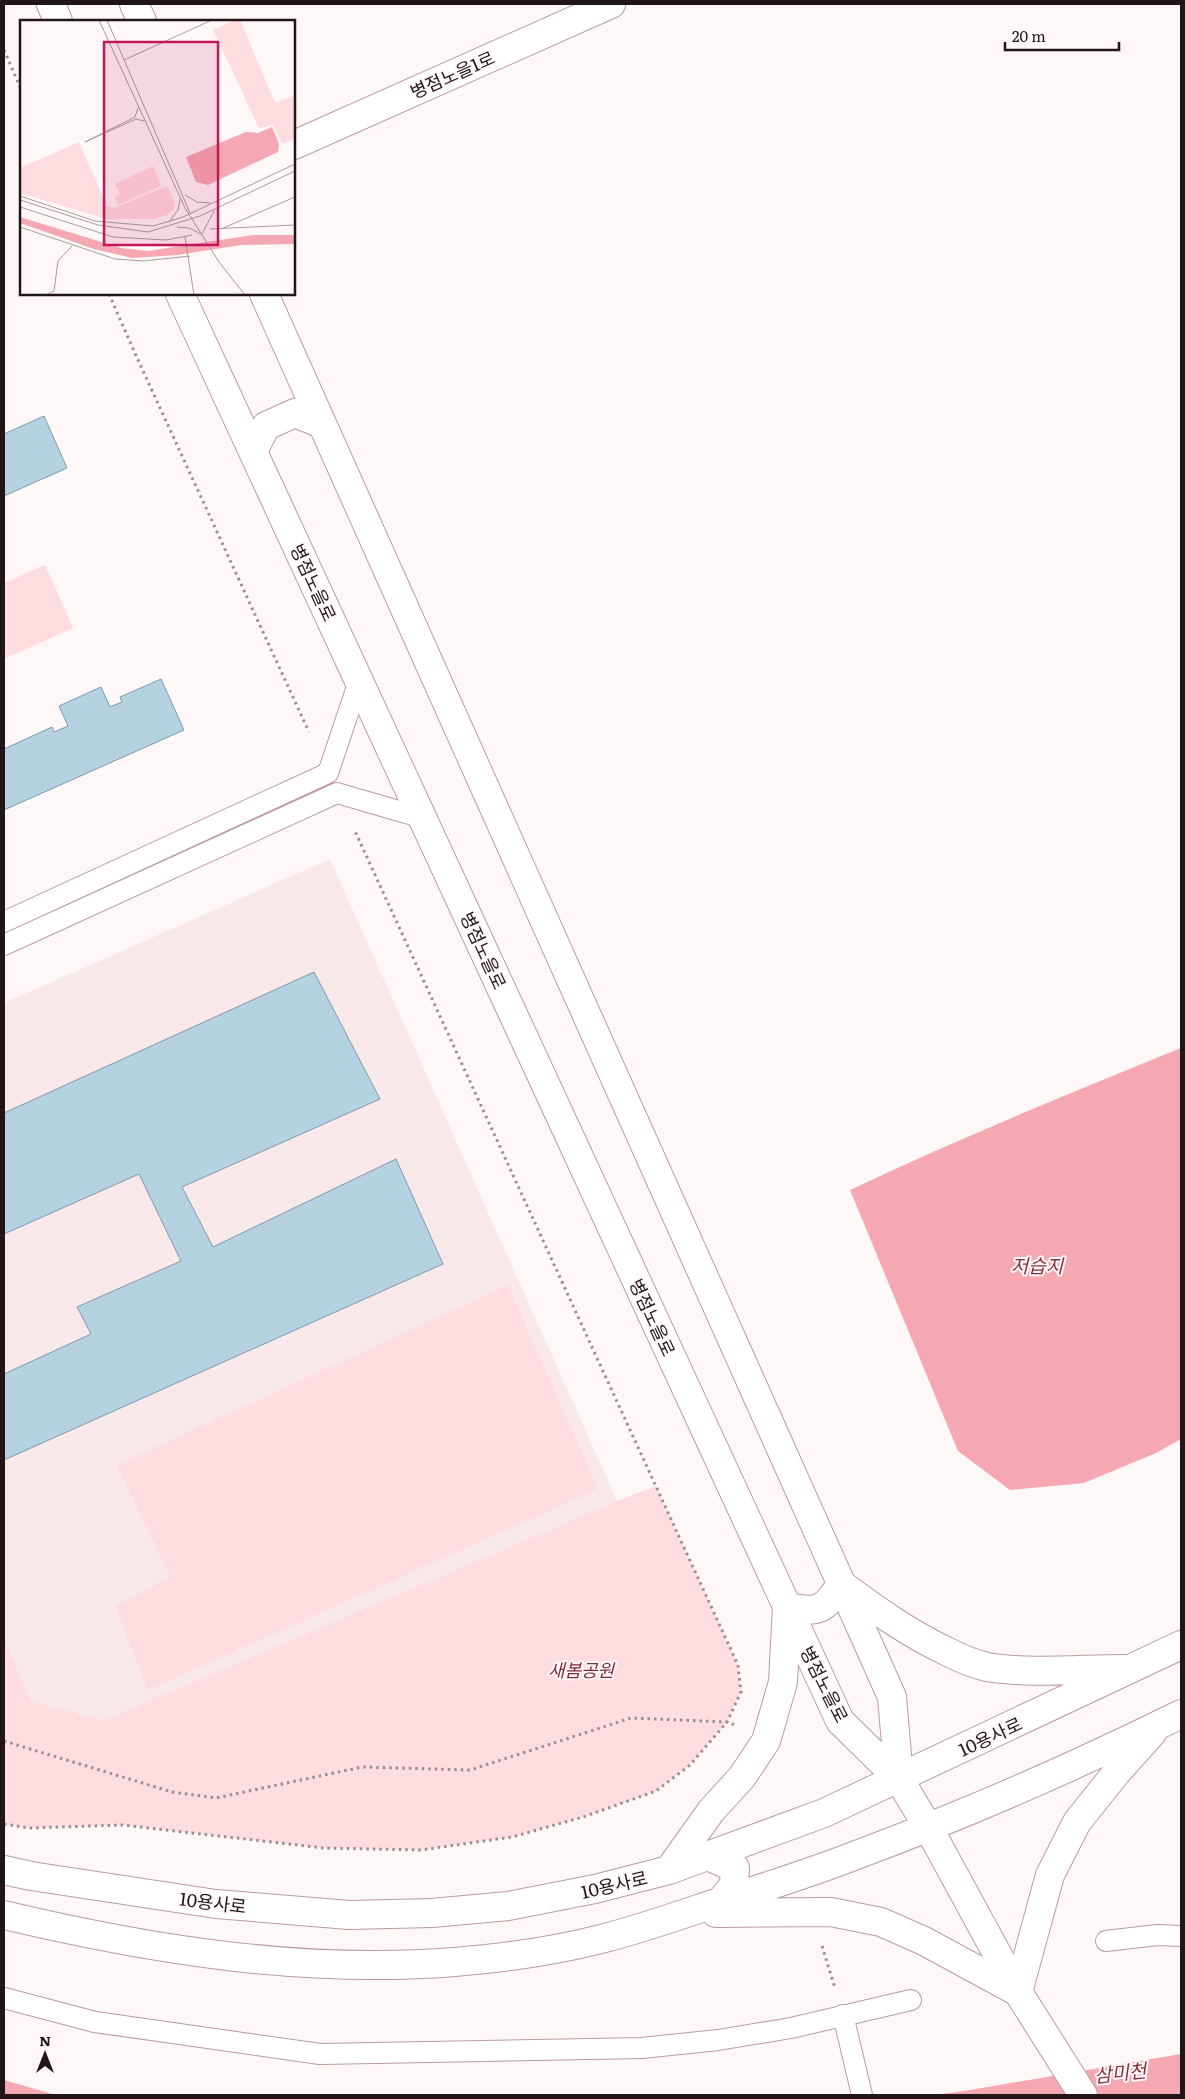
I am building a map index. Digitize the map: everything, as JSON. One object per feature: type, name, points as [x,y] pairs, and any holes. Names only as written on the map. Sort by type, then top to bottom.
[{"type":"street","points":[[50,4],[58,20]]},
{"type":"street","points":[[134,4],[142,20]]},
{"type":"street","name":"병점노을1로","points":[[295,145],[611,4]]},
{"type":"street","name":"병점노을로","points":[[180,295],[840,1721],[899,1779]]},
{"type":"street","points":[[264,295],[892,1697],[899,1779],[928,1827],[1018,1992],[1082,2095]]},
{"type":"street","points":[[253,451],[266,426],[295,413],[322,424]]},
{"type":"street","points":[[669,1870],[711,1811],[742,1777],[766,1741],[783,1682],[787,1607],[809,1611],[829,1603],[841,1584]]},
{"type":"street","points":[[841,1584],[890,1621],[929,1643],[965,1660],[986,1667],[1018,1669],[1131,1669]]},
{"type":"street","name":"10용사로","points":[[4,1870],[30,1876],[216,1904],[349,1915],[432,1913],[508,1906],[595,1889],[669,1870],[824,1813],[1181,1645]]},
{"type":"street","points":[[4,1915],[62,1928],[223,1957],[311,1964],[398,1965],[457,1962],[529,1954],[601,1939],[764,1889],[994,1801],[1171,1720]]},
{"type":"street","points":[[1018,1992],[1050,1875],[1077,1822],[1117,1772],[1171,1720]]},
{"type":"street","points":[[708,1856],[735,1868],[734,1886],[720,1902]]},
{"type":"street","points":[[686,1914],[831,1912],[881,1922],[924,1941],[1018,1992]]},
{"type":"lane","points":[[4,922],[328,773],[359,681]]},
{"type":"lane","points":[[4,945],[337,793],[423,818]]},
{"type":"lane","points":[[1106,1941],[1157,1935],[1181,1936]]},
{"type":"lane","points":[[4,1998],[95,2022],[320,2054],[642,2048],[718,2040],[790,2028],[911,2000]]},
{"type":"lane","points":[[843,2015],[862,2095]]},
{"type":"path","points":[[4,50],[20,87]]},
{"type":"path","points":[[109,295],[328,773]]},
{"type":"path","points":[[4,1824],[29,1828],[123,1825],[323,1848],[430,1849],[512,1837],[583,1817],[656,1791],[690,1765],[727,1722],[742,1692],[738,1665],[337,793]]},
{"type":"path","points":[[4,1741],[172,1792],[216,1798],[362,1766],[470,1770],[631,1718],[727,1722]]},
{"type":"path","points":[[819,1938],[843,2015]]},
{"type":"shaded area","points":[[330,859],[617,1501],[104,1720],[31,1701],[4,1637],[4,1003]]},
{"type":"green space","points":[[45,565],[73,628],[4,659],[4,583]]},
{"type":"green space","points":[[508,1285],[598,1489],[148,1690],[115,1606],[170,1577],[117,1465]]},
{"type":"green space","name":"새봄공원","points":[[656,1486],[738,1665],[741,1692],[727,1722],[690,1765],[656,1791],[583,1817],[512,1837],[421,1850],[323,1848],[123,1825],[29,1828],[4,1824],[4,1637],[31,1701],[104,1720]]},
{"type":"water","name":"저습지","points":[[1181,1048],[1181,1439],[1156,1453],[1084,1483],[1010,1490],[958,1451],[850,1190],[1056,1099]]},
{"type":"water","name":"삼미천","points":[[1181,2054],[1181,2095],[934,2095],[964,2091]]},
{"type":"water","points":[[4,2080],[56,2095],[4,2095]]},
{"type":"building","points":[[44,416],[67,468],[4,496],[4,434]]},
{"type":"building","points":[[161,679],[184,730],[4,810],[4,749],[52,727],[54,732],[68,726],[59,706],[101,687],[110,707],[122,702],[120,697]]},
{"type":"building","points":[[314,972],[380,1099],[182,1187],[213,1247],[396,1159],[443,1264],[4,1460],[4,1374],[91,1334],[77,1307],[181,1261],[139,1174],[4,1234],[4,1113]]}]
